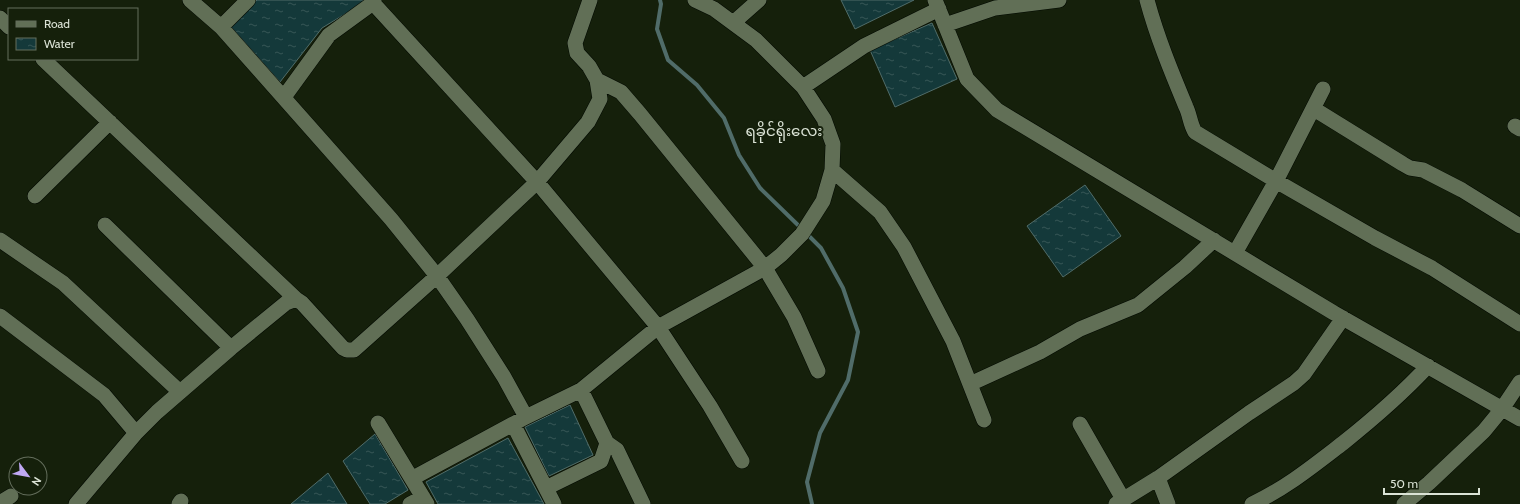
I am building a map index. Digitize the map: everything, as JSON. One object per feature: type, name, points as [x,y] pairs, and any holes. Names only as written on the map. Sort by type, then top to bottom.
[{"type":"street","points":[[190,0],[221,27],[284,96],[391,219],[437,276],[492,358],[526,417]]},
{"type":"street","points":[[221,27],[248,0]]},
{"type":"street","points":[[44,60],[296,300],[302,303],[342,348],[354,350],[437,276],[537,182],[588,122],[600,99],[597,80],[589,66],[577,53],[575,43],[590,0]]},
{"type":"street","points":[[413,478],[512,424],[582,390],[658,327],[765,268],[781,255],[802,234],[823,201],[832,170],[833,144],[824,119],[803,87],[756,40],[714,10],[695,0]]},
{"type":"street","points":[[733,23],[759,0]]},
{"type":"street","points":[[945,25],[995,8],[1059,0]]},
{"type":"street","points":[[1147,0],[1159,40],[1188,110],[1192,127],[1195,132],[1375,238],[1432,268],[1520,324]]},
{"type":"street","points":[[284,96],[329,35],[374,2],[537,182],[658,327],[710,406],[742,461]]},
{"type":"street","points":[[803,87],[864,46],[937,5],[967,80],[997,110],[1343,318],[1520,419]]},
{"type":"street","points":[[0,18],[8,26]]},
{"type":"street","points":[[597,80],[621,92],[765,268],[794,317],[818,371]]},
{"type":"street","points":[[1235,253],[1276,181],[1323,89]]},
{"type":"street","points":[[1314,109],[1410,168],[1423,170],[1455,186],[1520,226]]},
{"type":"street","points":[[35,196],[110,122]]},
{"type":"street","points":[[832,170],[880,212],[904,247],[953,341],[984,420]]},
{"type":"street","points":[[106,225],[231,348]]},
{"type":"street","points":[[0,240],[63,284],[180,392]]},
{"type":"street","points":[[970,384],[1040,352],[1080,329],[1138,305],[1185,267],[1214,240]]},
{"type":"street","points":[[76,504],[136,433],[180,392],[286,303],[296,300]]},
{"type":"street","points":[[0,316],[104,394],[136,433]]},
{"type":"street","points":[[1080,424],[1120,501],[1158,478],[1304,374],[1343,318]]},
{"type":"street","points":[[1252,504],[1274,493],[1308,471],[1363,426],[1428,366]]},
{"type":"street","points":[[1404,504],[1484,431],[1502,409],[1520,382]]},
{"type":"street","points":[[582,390],[606,444],[617,450],[643,504]]},
{"type":"street","points":[[378,423],[413,478],[420,502]]},
{"type":"street","points":[[512,424],[554,504]]},
{"type":"street","points":[[546,488],[601,461],[606,444]]},
{"type":"street","points":[[1158,478],[1168,504]]},
{"type":"water","points":[[257,0],[368,0],[322,28],[280,82],[231,27]]},
{"type":"water","points":[[841,0],[914,0],[855,29]]},
{"type":"water","points":[[932,23],[957,79],[895,107],[870,50]]},
{"type":"water","points":[[1085,185],[1121,236],[1063,277],[1027,226]]},
{"type":"water","points":[[570,405],[593,455],[549,476],[525,427]]},
{"type":"water","points":[[375,434],[408,490],[385,504],[370,504],[343,461]]},
{"type":"water","points":[[508,438],[544,504],[438,504],[426,482]]},
{"type":"water","points":[[328,473],[347,504],[291,504]]},
{"type":"waterway","points":[[660,0],[661,4],[657,29],[668,60],[697,85],[724,118],[739,155],[760,188],[801,228]]},
{"type":"waterway","points":[[806,233],[821,248],[843,288],[858,332],[848,380],[820,433],[807,482],[812,504]]},
{"type":"district","name":"ရခိုင်ရိုးလေး","points":[[784,131]]}]
